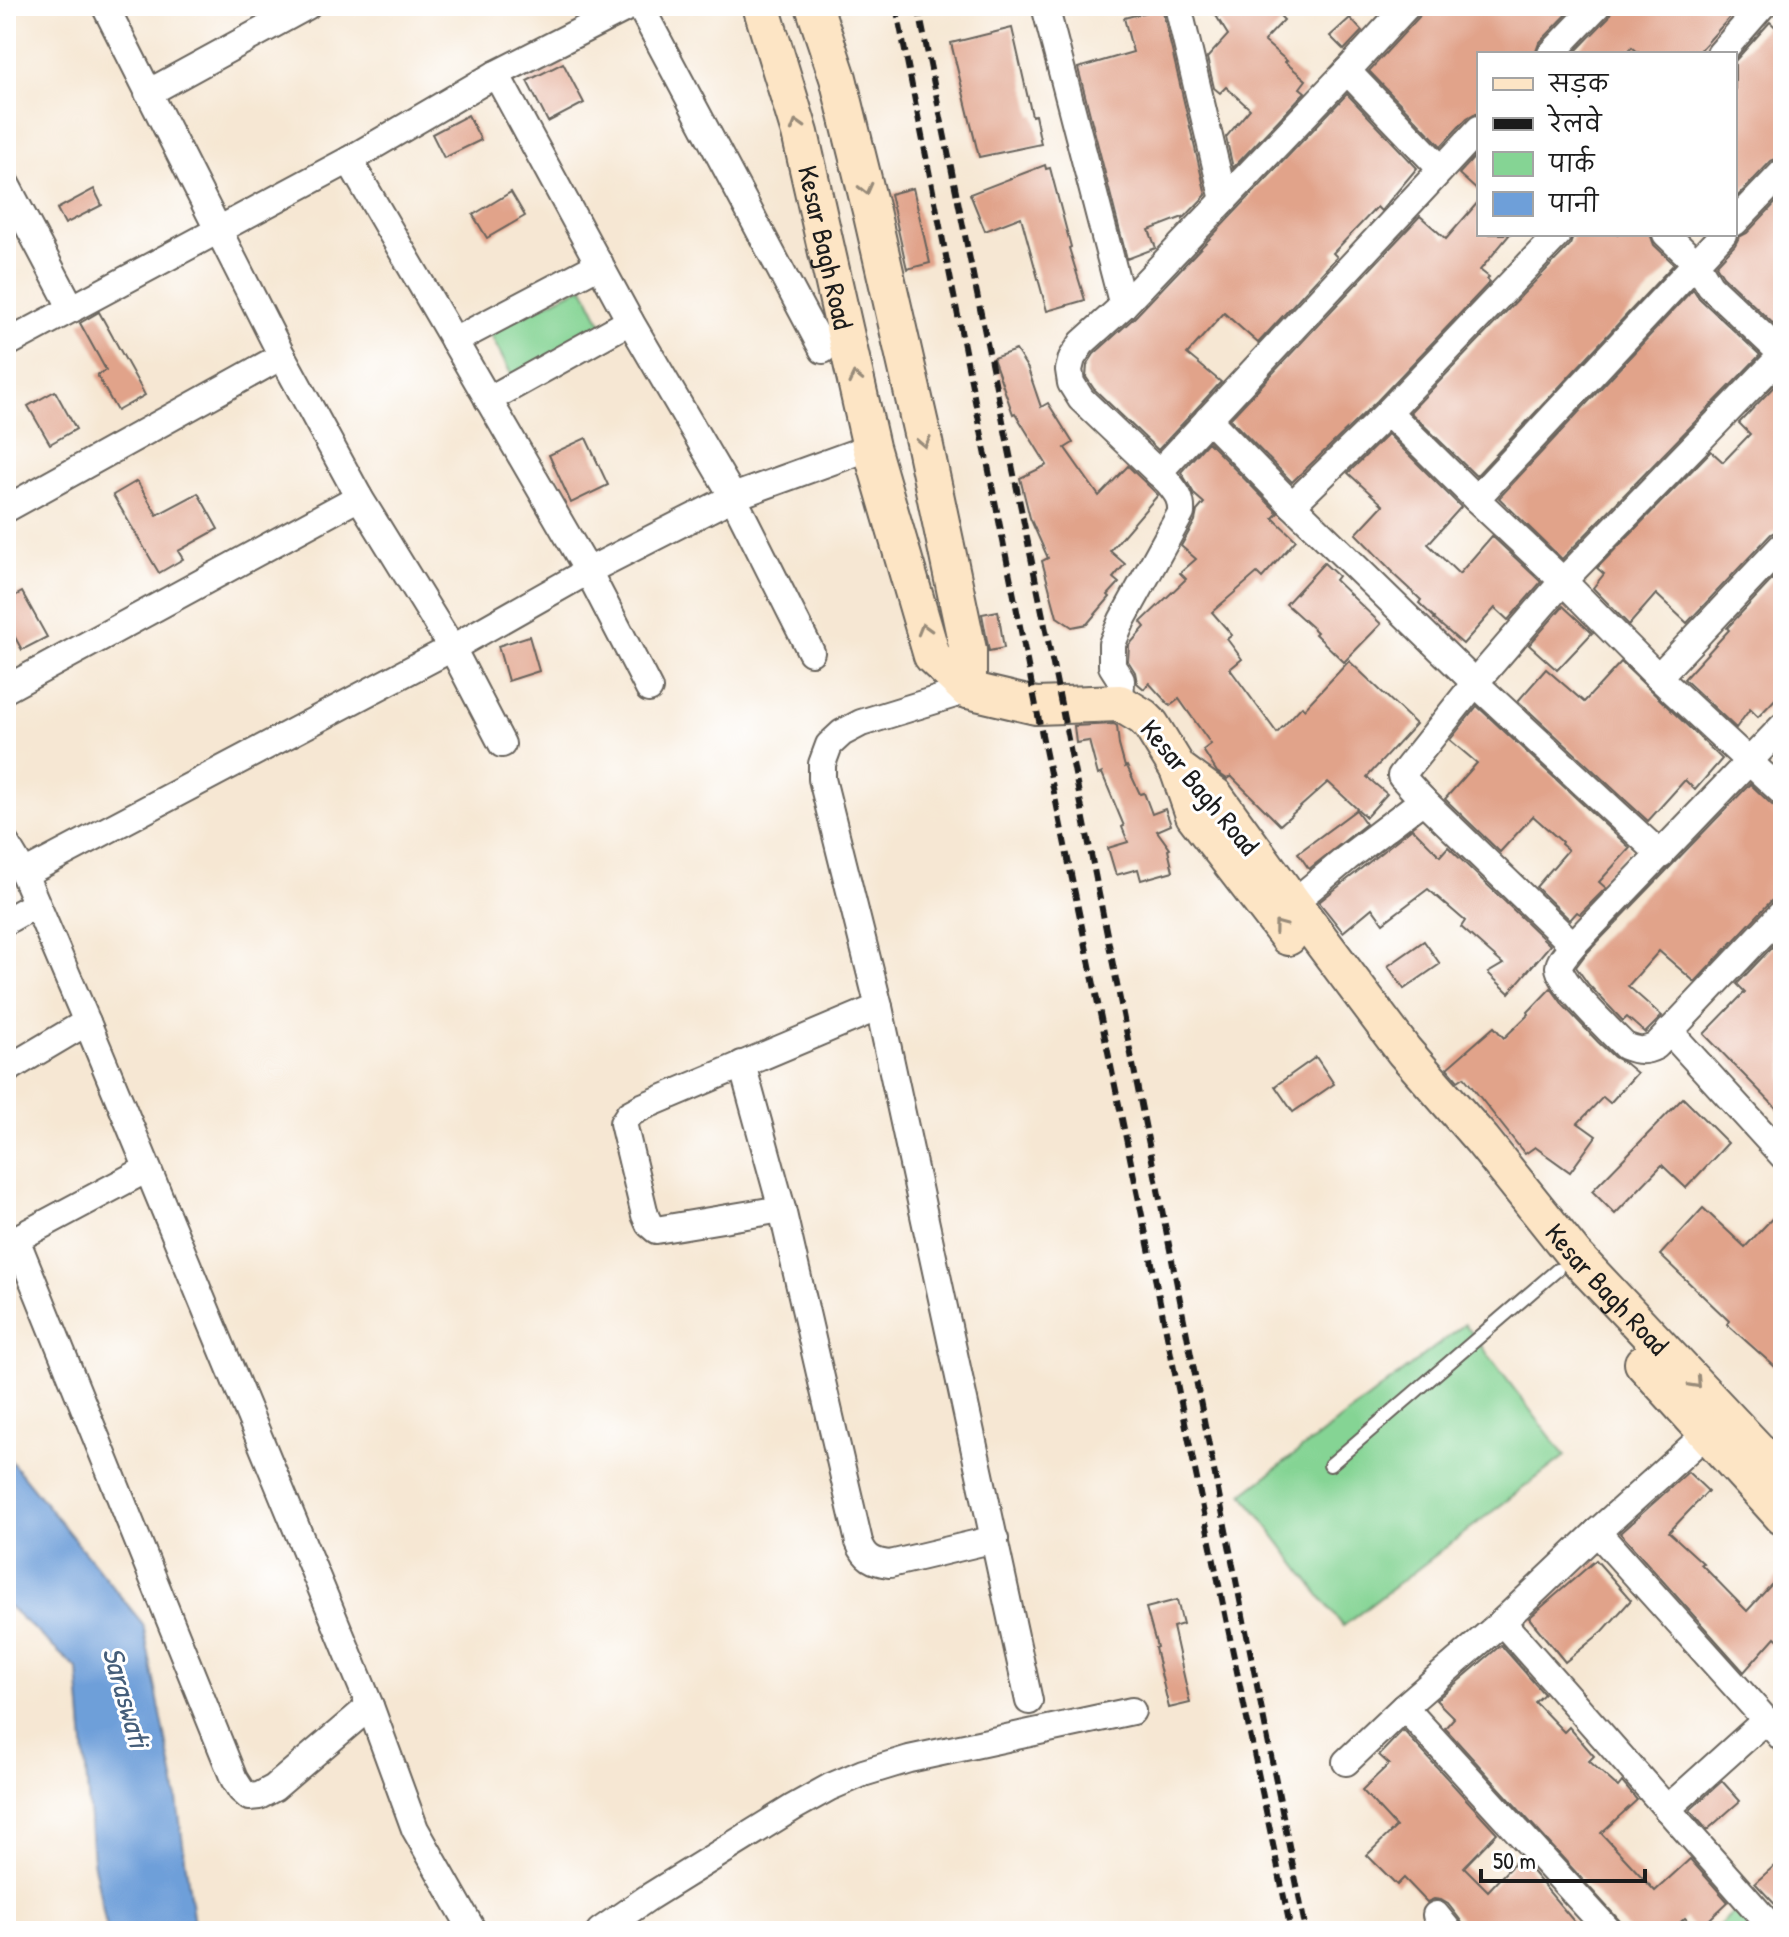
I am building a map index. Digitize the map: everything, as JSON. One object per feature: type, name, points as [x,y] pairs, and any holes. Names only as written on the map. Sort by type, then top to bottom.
[{"type":"main road","name":"Kesar Bagh Road","points":[[761,6],[800,133],[871,447],[932,656],[968,690],[1036,706],[1120,703],[1151,725],[1178,769],[1215,796],[1404,1051],[1482,1140],[1547,1224],[1773,1479],[1783,1517]]},
{"type":"main road","points":[[814,6],[842,93],[921,427],[968,650],[968,690]]},
{"type":"main road","points":[[1178,769],[1194,815],[1355,1025],[1557,1270],[1707,1433],[1773,1479]]},
{"type":"street","points":[[105,6],[282,356],[359,497],[452,648],[502,744]]},
{"type":"street","points":[[148,93],[307,6]]},
{"type":"street","points":[[6,344],[349,160],[496,74],[630,6]]},
{"type":"street","points":[[640,6],[823,350]]},
{"type":"street","points":[[1045,6],[1123,306]]},
{"type":"street","points":[[1178,6],[1224,200]]},
{"type":"street","points":[[1120,703],[1121,680],[1112,666],[1112,644],[1181,513],[1182,504],[1168,482],[1081,399],[1071,383],[1069,370],[1072,358],[1082,343],[1123,306],[1347,71],[1379,16],[1407,6]]},
{"type":"street","points":[[1553,52],[1597,6]]},
{"type":"street","points":[[1722,52],[1762,6]]},
{"type":"street","points":[[1347,71],[1441,169]]},
{"type":"street","points":[[496,74],[630,321],[733,497],[811,652]]},
{"type":"street","points":[[1158,473],[1477,131]]},
{"type":"street","points":[[349,160],[588,571],[649,689]]},
{"type":"street","points":[[1737,220],[1783,172]]},
{"type":"street","points":[[6,184],[72,309]]},
{"type":"street","points":[[1292,505],[1388,412],[1556,236]]},
{"type":"street","points":[[1573,945],[1401,776],[1475,683],[1563,581],[1783,354],[1710,286],[1696,263],[1668,236]]},
{"type":"street","points":[[1476,499],[1721,236]]},
{"type":"street","points":[[454,341],[600,264]]},
{"type":"street","points":[[488,400],[630,321]]},
{"type":"street","points":[[6,509],[282,356]]},
{"type":"street","points":[[1388,412],[1658,677],[1783,793]]},
{"type":"street","points":[[1208,419],[1475,683],[1661,855]]},
{"type":"street","points":[[24,874],[452,648],[588,571],[733,497],[871,447]]},
{"type":"street","points":[[6,689],[359,497]]},
{"type":"street","points":[[1658,677],[1783,545]]},
{"type":"street","points":[[968,690],[888,714],[842,733],[829,745],[822,764],[822,779],[879,1007],[1029,1701]]},
{"type":"street","points":[[1782,915],[1656,1046],[1645,1051],[1625,1046],[1573,992],[1561,975],[1559,967],[1573,945],[1783,726]]},
{"type":"street","points":[[1293,903],[1423,800]]},
{"type":"street","points":[[6,844],[24,874],[87,1022],[370,1706],[415,1829],[473,1931]]},
{"type":"street","points":[[6,921],[36,904]]},
{"type":"street","points":[[782,1209],[656,1230],[645,1215],[623,1123],[629,1114],[879,1007]]},
{"type":"street","points":[[6,1070],[87,1022]]},
{"type":"street","points":[[1669,1031],[1783,1156]]},
{"type":"street","points":[[742,1064],[782,1209],[862,1551],[878,1563],[890,1564],[995,1539]]},
{"type":"street","points":[[147,1169],[11,1241],[234,1779],[249,1797],[259,1796],[274,1788],[370,1706]]},
{"type":"street","points":[[1346,1762],[1707,1433]]},
{"type":"street","points":[[1597,1532],[1775,1730],[1667,1809]]},
{"type":"street","points":[[1502,1622],[1775,1931]]},
{"type":"street","points":[[1404,1707],[1609,1931]]},
{"type":"street","points":[[600,1931],[794,1807],[863,1773],[909,1759],[1132,1711]]},
{"type":"lane","points":[[1330,1465],[1557,1270]]},
{"type":"green space","points":[[583,286],[604,328],[512,376],[489,332]]},
{"type":"green space","points":[[1465,1324],[1565,1456],[1343,1626],[1243,1494]]},
{"type":"green space","points":[[1746,1900],[1774,1931],[1713,1931]]},
{"type":"water","name":"Saraswati","points":[[6,1455],[143,1624],[175,1785],[195,1931],[107,1931],[93,1860],[78,1670],[6,1604]]},
{"type":"building","points":[[1210,6],[1271,6],[1284,20],[1264,41],[1306,80],[1300,88],[1305,92],[1233,168],[1226,137],[1250,109],[1226,87],[1220,93],[1214,88],[1207,58],[1228,35]]},
{"type":"building","points":[[1423,6],[1575,6],[1539,43],[1536,52],[1477,52],[1477,113],[1467,118],[1441,146],[1369,71],[1419,17]]},
{"type":"building","points":[[1613,6],[1740,6],[1699,52],[1638,52],[1632,47],[1628,52],[1575,52],[1609,17]]},
{"type":"building","points":[[1162,8],[1206,195],[1183,219],[1149,230],[1156,248],[1127,259],[1078,68],[1133,52],[1124,18]]},
{"type":"building","points":[[1350,18],[1362,31],[1344,50],[1330,36]]},
{"type":"building","points":[[1770,22],[1783,34],[1783,156],[1771,161],[1737,197],[1737,59]]},
{"type":"building","points":[[1012,28],[1041,144],[979,157],[951,43]]},
{"type":"building","points":[[563,63],[584,103],[548,122],[527,81]]},
{"type":"building","points":[[1347,94],[1417,168],[1381,211],[1377,207],[1333,253],[1337,257],[1258,343],[1224,313],[1187,354],[1221,382],[1158,450],[1094,389],[1086,377],[1087,365],[1094,354],[1135,317]]},
{"type":"building","points":[[468,115],[481,140],[444,158],[432,134]]},
{"type":"building","points":[[1477,154],[1477,190],[1459,174]]},
{"type":"building","points":[[1045,165],[1046,169],[1050,168],[1085,300],[1047,311],[1021,217],[985,231],[970,194]]},
{"type":"building","points":[[913,188],[930,263],[907,269],[890,194]]},
{"type":"building","points":[[94,189],[102,205],[65,224],[57,209]]},
{"type":"building","points":[[511,192],[525,216],[487,238],[473,215]]},
{"type":"building","points":[[1783,195],[1782,332],[1723,276],[1716,265],[1739,237],[1747,233]]},
{"type":"building","points":[[1477,203],[1477,236],[1508,236],[1480,270],[1489,277],[1490,282],[1377,401],[1292,482],[1230,419],[1420,216],[1446,239]]},
{"type":"building","points":[[1573,236],[1651,236],[1654,245],[1674,264],[1476,476],[1410,412],[1570,245]]},
{"type":"building","points":[[1693,289],[1760,355],[1562,559],[1499,498]]},
{"type":"building","points":[[99,312],[145,395],[117,411],[97,375],[106,370],[80,323]]},
{"type":"building","points":[[1016,350],[1028,369],[1041,407],[1048,403],[1073,443],[1065,448],[1099,496],[1128,466],[1158,495],[1110,551],[1125,564],[1113,578],[1119,583],[1087,624],[1072,627],[1057,617],[1042,561],[1048,558],[1030,518],[1020,478],[1047,465],[1013,414],[993,358]]},
{"type":"building","points":[[1783,377],[1783,529],[1771,534],[1687,623],[1656,594],[1629,625],[1593,588],[1604,574],[1597,568],[1711,451],[1723,462],[1750,434],[1739,423]]},
{"type":"building","points":[[55,391],[76,429],[50,444],[28,406]]},
{"type":"building","points":[[1388,434],[1461,507],[1428,544],[1459,574],[1492,536],[1541,582],[1508,620],[1495,608],[1463,644],[1434,619],[1419,603],[1421,600],[1356,534],[1383,505],[1348,473]]},
{"type":"building","points":[[586,438],[608,485],[571,503],[549,455]]},
{"type":"building","points":[[1208,442],[1278,513],[1273,518],[1296,540],[1262,578],[1257,573],[1212,612],[1232,635],[1227,639],[1242,659],[1230,669],[1277,733],[1349,661],[1416,724],[1367,777],[1387,794],[1366,817],[1328,782],[1280,825],[1231,776],[1227,779],[1217,772],[1203,750],[1211,744],[1179,699],[1170,706],[1149,683],[1144,689],[1137,683],[1128,661],[1129,645],[1145,627],[1141,622],[1186,579],[1180,573],[1196,559],[1181,546],[1204,503],[1195,495],[1181,472]]},
{"type":"building","points":[[137,481],[157,515],[198,493],[218,529],[178,551],[183,559],[159,573],[113,495]]},
{"type":"building","points":[[1324,563],[1338,576],[1335,580],[1381,624],[1344,662],[1286,604]]},
{"type":"building","points":[[1783,568],[1783,691],[1758,717],[1750,709],[1736,728],[1684,679]]},
{"type":"building","points":[[22,592],[47,637],[22,650],[6,621],[6,601]]},
{"type":"building","points":[[1563,606],[1592,633],[1557,670],[1529,645]]},
{"type":"building","points":[[998,611],[1004,648],[989,651],[982,614]]},
{"type":"building","points":[[529,636],[539,671],[508,681],[498,646]]},
{"type":"building","points":[[1621,662],[1722,759],[1695,790],[1685,780],[1648,821],[1518,701],[1546,669],[1584,702]]},
{"type":"building","points":[[1477,706],[1630,848],[1599,882],[1606,888],[1570,920],[1536,887],[1568,850],[1562,842],[1533,816],[1500,852],[1445,799],[1477,763],[1450,740]]},
{"type":"building","points":[[1074,726],[1117,726],[1125,767],[1140,794],[1144,793],[1152,814],[1165,809],[1171,825],[1157,831],[1170,849],[1173,871],[1141,880],[1138,869],[1116,875],[1108,848],[1128,842],[1124,826],[1102,773],[1098,775],[1089,741],[1076,743]]},
{"type":"building","points":[[1750,784],[1772,805],[1783,809],[1783,896],[1771,901],[1695,982],[1659,951],[1628,986],[1662,1016],[1645,1033],[1627,1017],[1623,1021],[1576,967]]},
{"type":"building","points":[[1356,810],[1366,824],[1309,869],[1298,853]]},
{"type":"building","points":[[1412,828],[1440,856],[1448,847],[1550,945],[1509,993],[1488,973],[1503,964],[1461,927],[1465,921],[1428,889],[1383,923],[1372,908],[1343,932],[1319,902]]},
{"type":"building","points":[[1424,941],[1440,964],[1404,989],[1388,966]]},
{"type":"building","points":[[1773,946],[1783,956],[1783,1115],[1704,1034],[1745,992],[1737,984]]},
{"type":"building","points":[[1551,988],[1598,1042],[1637,1073],[1610,1103],[1603,1097],[1578,1123],[1596,1136],[1570,1172],[1535,1147],[1525,1154],[1464,1077],[1458,1081],[1447,1068],[1494,1027],[1504,1038]]},
{"type":"building","points":[[1316,1057],[1334,1084],[1293,1112],[1275,1086]]},
{"type":"building","points":[[1683,1098],[1728,1143],[1686,1188],[1662,1165],[1615,1214],[1592,1191]]},
{"type":"building","points":[[1783,1207],[1783,1374],[1727,1324],[1729,1321],[1660,1255],[1703,1208],[1745,1247]]},
{"type":"building","points":[[1688,1472],[1708,1491],[1669,1532],[1703,1563],[1747,1611],[1783,1572],[1783,1644],[1775,1637],[1744,1672],[1620,1533]]},
{"type":"building","points":[[1596,1560],[1631,1600],[1603,1631],[1565,1662],[1529,1618]]},
{"type":"building","points":[[1177,1600],[1183,1624],[1173,1627],[1190,1703],[1169,1708],[1146,1608]]},
{"type":"building","points":[[1501,1645],[1544,1694],[1535,1702],[1564,1732],[1569,1727],[1594,1756],[1589,1761],[1618,1787],[1622,1782],[1637,1800],[1601,1833],[1655,1891],[1690,1859],[1728,1902],[1697,1931],[1685,1918],[1671,1931],[1629,1931],[1445,1728],[1454,1718],[1436,1700]]},
{"type":"building","points":[[1403,1730],[1497,1833],[1464,1867],[1488,1891],[1520,1857],[1582,1931],[1465,1931],[1448,1904],[1434,1899],[1427,1902],[1404,1878],[1397,1885],[1367,1855],[1396,1827],[1362,1790],[1389,1764],[1379,1755]]},
{"type":"building","points":[[1722,1781],[1740,1801],[1707,1830],[1690,1810]]},
{"type":"building","points":[[1783,1858],[1783,1913],[1755,1883]]},
{"type":"railway","points":[[896,6],[1036,706],[1291,1931]]},
{"type":"railway","points":[[918,6],[1306,1931]]}]
